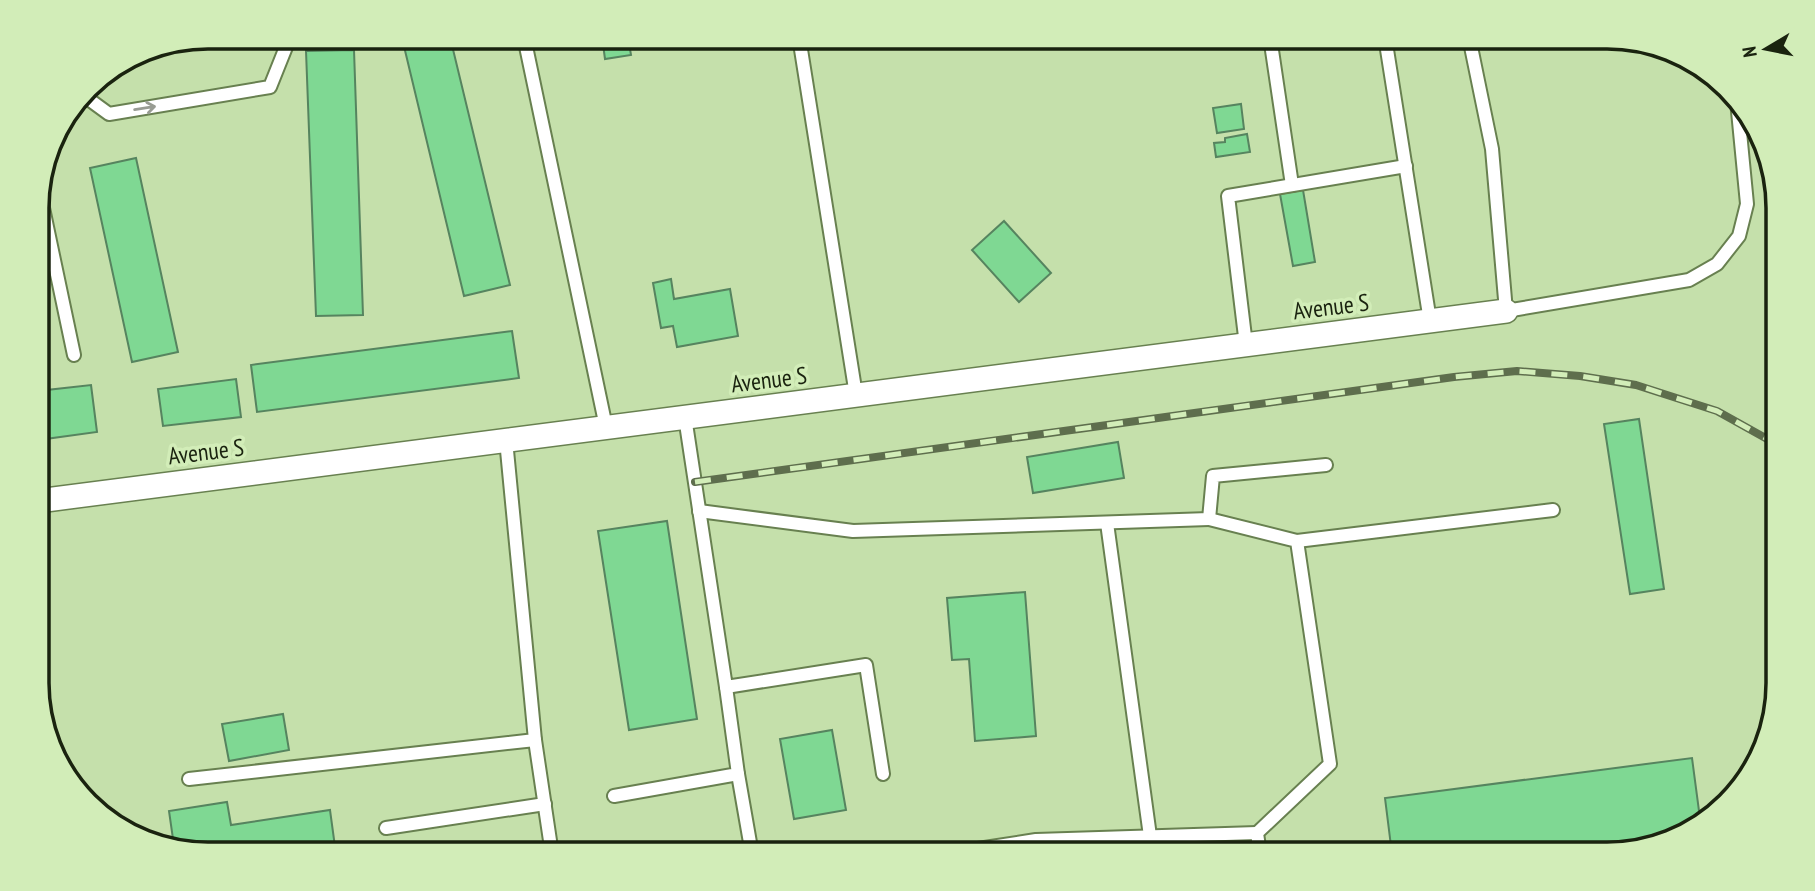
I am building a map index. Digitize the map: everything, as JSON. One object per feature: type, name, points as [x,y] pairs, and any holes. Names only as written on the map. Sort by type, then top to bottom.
[{"type":"street","name":"Avenue S","points":[[49,499],[1506,311]]},
{"type":"lane","points":[[91,100],[109,114],[270,87],[285,49]]},
{"type":"lane","points":[[527,49],[606,427]]},
{"type":"lane","points":[[801,49],[856,395]]},
{"type":"lane","points":[[1272,49],[1292,185]]},
{"type":"lane","points":[[1387,49],[1430,321]]},
{"type":"lane","points":[[1471,49],[1492,149],[1506,311],[1689,280],[1717,264],[1739,236],[1747,204],[1739,118]]},
{"type":"lane","points":[[1245,345],[1228,196],[1406,166]]},
{"type":"lane","points":[[49,236],[74,355]]},
{"type":"lane","points":[[685,417],[750,842]]},
{"type":"lane","points":[[506,440],[535,740],[550,842]]},
{"type":"lane","points":[[1209,519],[1213,476],[1325,465]]},
{"type":"lane","points":[[699,511],[853,531],[1209,519],[1297,541],[1553,510]]},
{"type":"lane","points":[[1107,523],[1150,836]]},
{"type":"lane","points":[[1023,842],[1257,832],[1330,764],[1297,541]]},
{"type":"lane","points":[[726,687],[866,665],[883,774]]},
{"type":"lane","points":[[189,779],[535,740]]},
{"type":"lane","points":[[614,796],[738,774]]},
{"type":"lane","points":[[386,828],[545,804]]},
{"type":"lane","points":[[1257,832],[1258,842]]},
{"type":"building","points":[[405,49],[453,49],[510,285],[464,296]]},
{"type":"building","points":[[604,49],[630,49],[631,55],[605,59]]},
{"type":"building","points":[[354,50],[363,315],[316,316],[306,51]]},
{"type":"building","points":[[1241,104],[1244,129],[1217,133],[1213,108]]},
{"type":"building","points":[[1247,134],[1250,152],[1216,157],[1214,143]]},
{"type":"building","points":[[136,158],[178,352],[132,362],[90,168]]},
{"type":"building","points":[[1303,190],[1315,262],[1293,266],[1280,194]]},
{"type":"building","points":[[1004,221],[1051,273],[1019,302],[972,250]]},
{"type":"building","points":[[671,279],[674,299],[730,289],[738,336],[677,347],[673,326],[661,328],[653,283]]},
{"type":"building","points":[[512,331],[519,378],[257,412],[251,365]]},
{"type":"building","points":[[236,379],[241,417],[163,426],[158,389]]},
{"type":"building","points":[[91,385],[97,432],[49,439],[49,390]]},
{"type":"building","points":[[1639,419],[1664,589],[1630,594],[1604,424]]},
{"type":"building","points":[[1118,442],[1124,478],[1033,493],[1027,457]]},
{"type":"building","points":[[667,521],[697,719],[629,730],[598,531]]},
{"type":"building","points":[[1025,592],[1036,736],[975,741],[969,659],[952,660],[947,598]]},
{"type":"building","points":[[283,714],[289,750],[229,761],[222,724]]},
{"type":"building","points":[[832,730],[846,810],[794,819],[780,739]]},
{"type":"building","points":[[1692,758],[1699,813],[1678,826],[1658,834],[1618,842],[1390,842],[1385,798]]},
{"type":"building","points":[[227,802],[231,825],[330,810],[334,842],[187,841],[173,838],[169,811]]},
{"type":"railway","points":[[695,482],[1454,377],[1517,371],[1580,376],[1636,385],[1717,411],[1766,438]]}]
